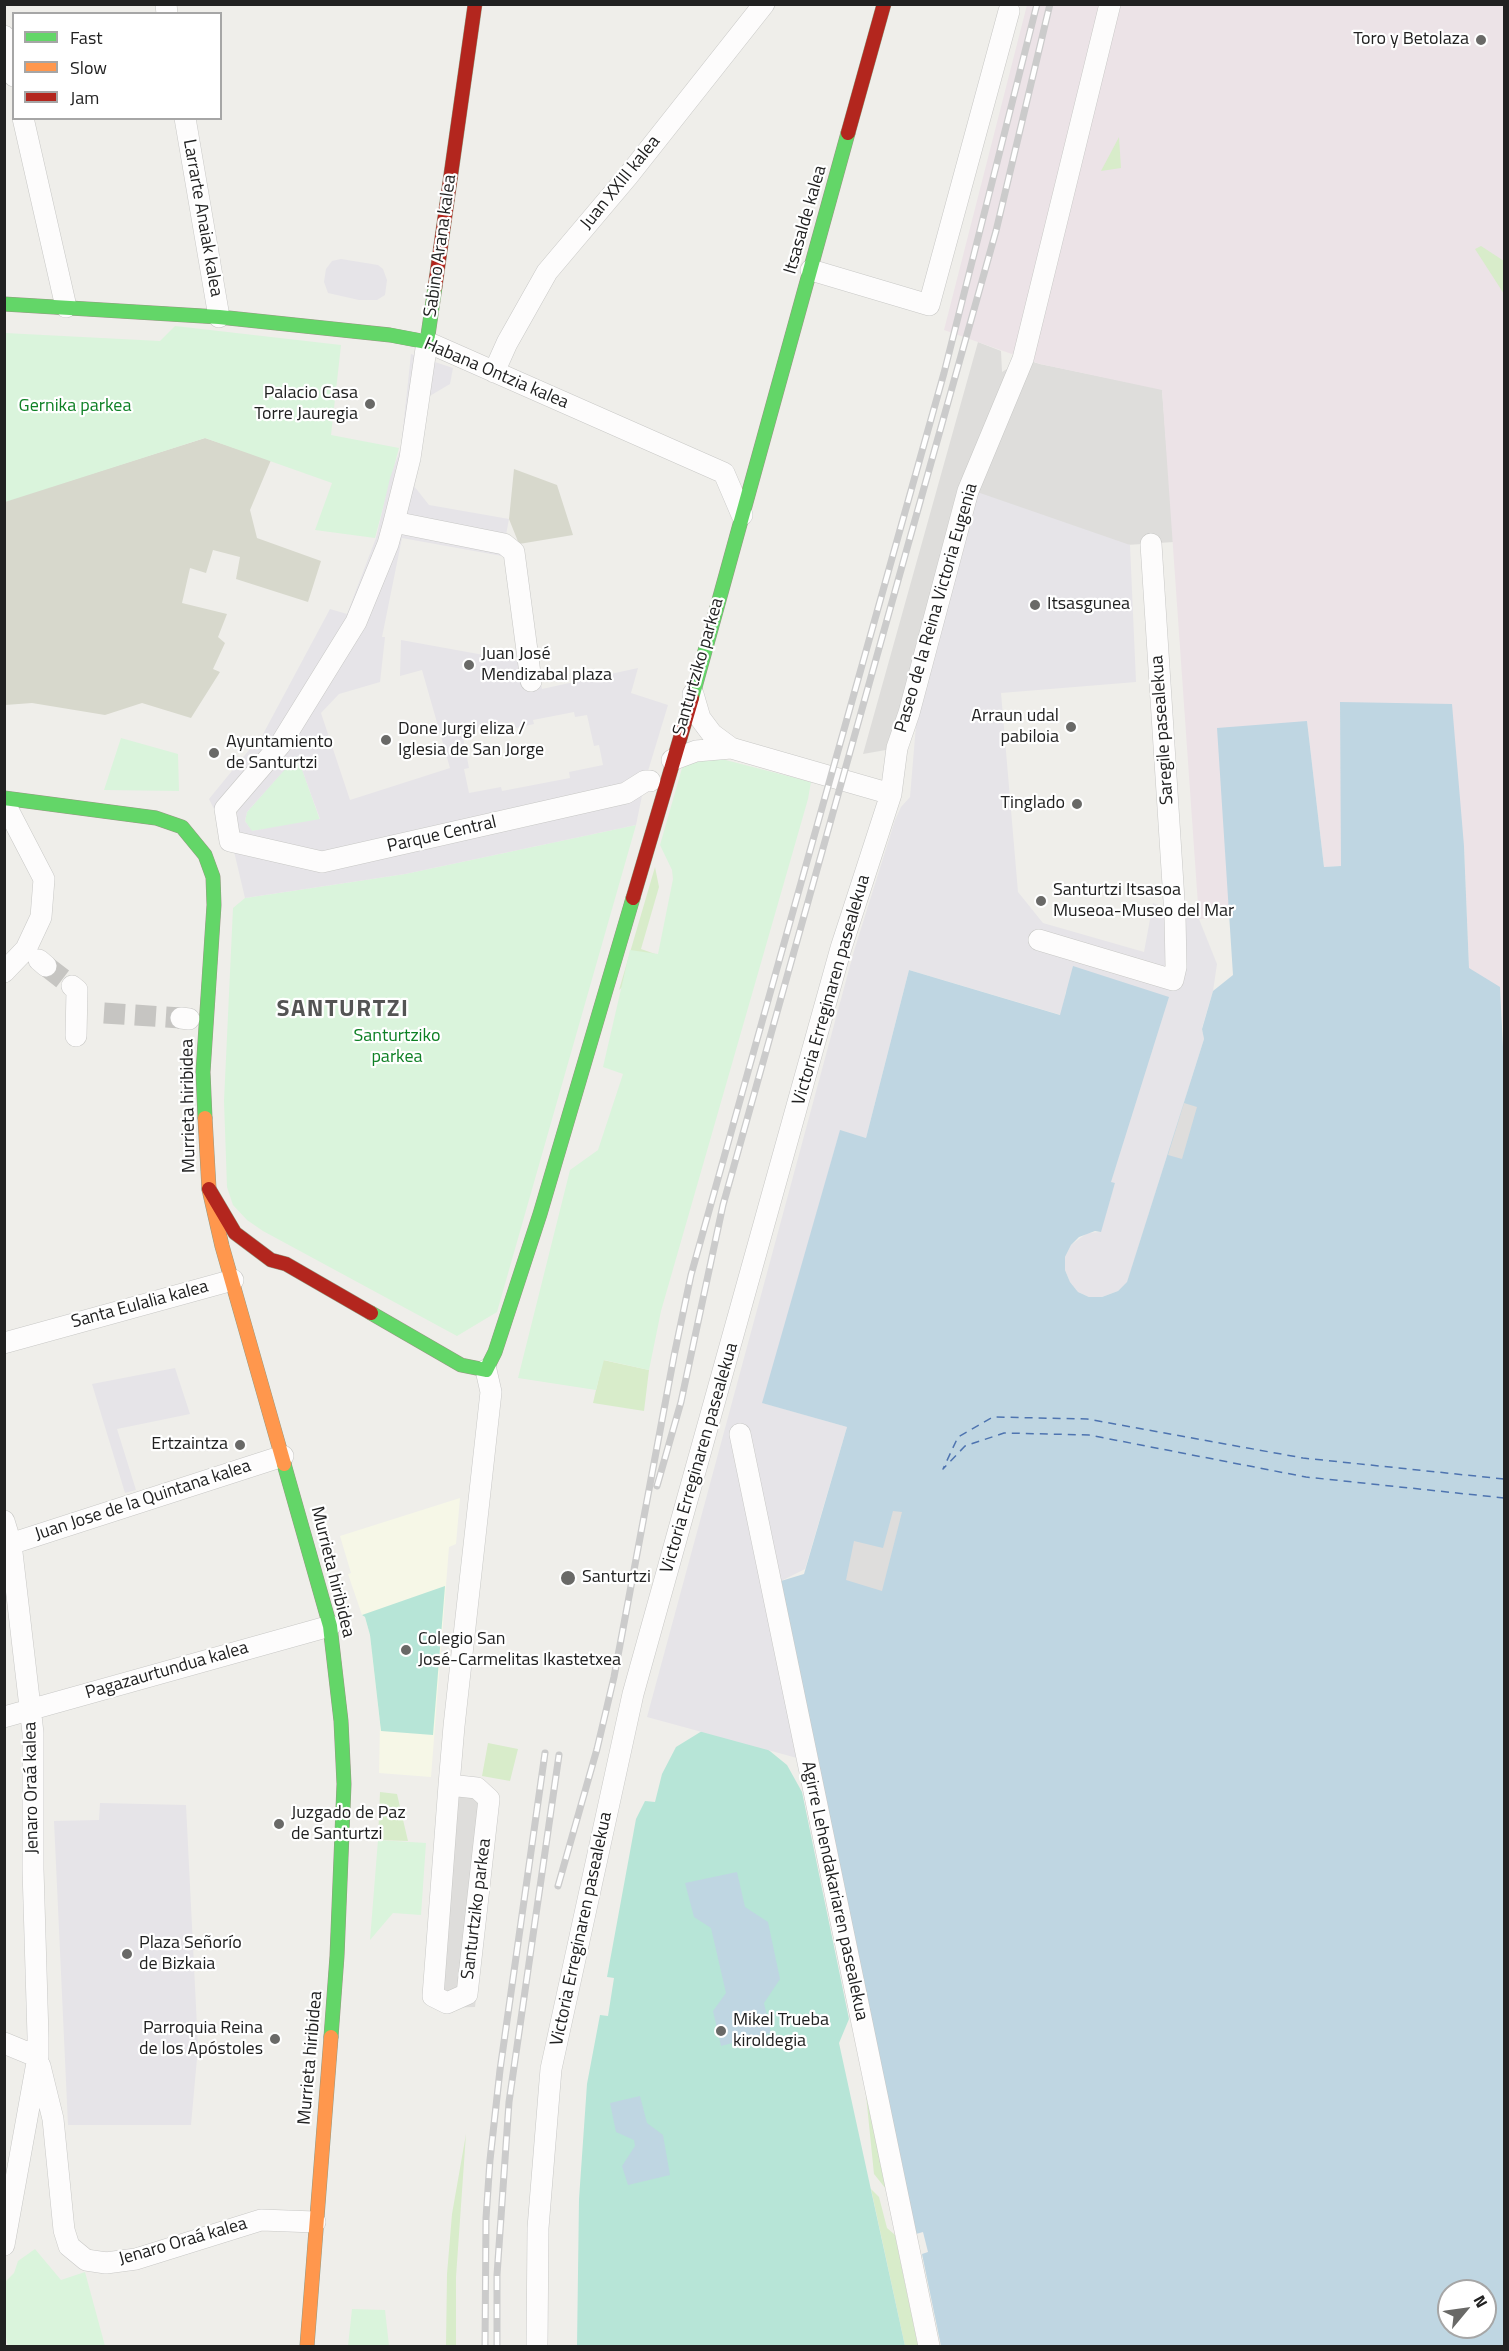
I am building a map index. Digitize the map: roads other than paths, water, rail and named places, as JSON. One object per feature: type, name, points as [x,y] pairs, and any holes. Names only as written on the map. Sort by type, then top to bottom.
[{"type":"street","name":"Sabino Arana kalea","points":[[230,841],[225,809],[280,745],[356,622],[388,544],[410,458],[475,4]]},
{"type":"street","name":"Juan XXIII kalea","points":[[494,372],[507,343],[547,272],[628,176],[764,4]]},
{"type":"street","name":"Itsasalde kalea","points":[[762,444],[884,4]]},
{"type":"street","name":"Paseo de la Reina Victoria Eugenia","points":[[891,794],[897,748],[909,713],[968,492],[1023,359],[1110,4]]},
{"type":"street","points":[[811,270],[929,305],[1009,12]]},
{"type":"street","points":[[4,36],[12,67]]},
{"type":"street","points":[[23,120],[66,307]]},
{"type":"street","name":"Larrarte Anaiak kalea","points":[[185,120],[219,317]]},
{"type":"street","name":"Habana Ontzia kalea","points":[[4,304],[219,317],[390,335],[427,342],[724,473],[742,515]]},
{"type":"street","name":"Santurtziko parkea","points":[[449,1785],[477,1788],[489,1799],[467,1994],[447,2003],[433,1996],[449,1785],[491,1399],[486,1370],[495,1352],[540,1214],[693,694],[762,444]]},
{"type":"street","points":[[394,522],[504,544],[514,552],[531,681]]},
{"type":"street","name":"Saregile pasealekua","points":[[1039,940],[1173,980],[1176,967],[1174,916],[1151,544]]},
{"type":"street","points":[[693,694],[700,718],[712,734],[731,748]]},
{"type":"street","points":[[672,760],[696,751],[731,748],[891,794]]},
{"type":"street","name":"Parque Central","points":[[230,841],[322,862],[626,793],[645,780],[650,781]]},
{"type":"street","name":"Victoria Erreginaren pasealekua","points":[[537,2346],[538,2228],[551,2069],[633,1694],[841,948],[891,794]]},
{"type":"street","points":[[4,800],[44,879],[41,917],[26,949],[4,972]]},
{"type":"street","name":"Murrieta hiribidea","points":[[4,800],[156,818],[182,827],[205,855],[213,877],[214,905],[202,1072],[209,1189],[222,1246],[244,1271],[283,1456],[330,1626],[341,1721],[344,1791],[337,1956],[307,2346]]},
{"type":"street","points":[[72,986],[77,990],[76,1036]]},
{"type":"street","points":[[209,1189],[235,1233],[271,1260],[286,1264],[461,1365],[486,1370]]},
{"type":"street","name":"Santa Eulalia kalea","points":[[4,1343],[244,1271],[271,1260]]},
{"type":"street","name":"Agirre Lehendakariaren pasealekua","points":[[740,1434],[929,2346]]},
{"type":"street","name":"Juan Jose de la Quintana kalea","points":[[8,1545],[283,1456]]},
{"type":"street","name":"Jenaro Oraá kalea","points":[[4,1521],[33,1733],[33,1869],[38,2057],[52,2120],[64,2230],[69,2246],[86,2260],[106,2263],[135,2259],[261,2220],[315,2222]]},
{"type":"street","name":"Pagazaurtundua kalea","points":[[4,1717],[330,1626]]},
{"type":"street","points":[[4,2043],[38,2057]]},
{"type":"street","name":"Jenaro Oraá kalea","points":[[4,2245],[38,2057]]},
{"type":"water","points":[[1340,702],[1452,704],[1464,846],[1469,968],[1500,987],[1504,1067],[1504,2346],[941,2346],[922,2254],[928,2252],[923,2232],[916,2234],[781,1581],[804,1574],[847,1427],[762,1403],[840,1130],[866,1138],[909,970],[1060,1015],[1073,966],[1169,997],[1111,1182],[1115,1183],[1101,1232],[1095,1231],[1079,1237],[1071,1245],[1065,1257],[1065,1270],[1070,1282],[1078,1292],[1089,1297],[1102,1297],[1118,1291],[1127,1282],[1204,1039],[1202,1029],[1213,991],[1233,975],[1217,728],[1307,721],[1324,867],[1341,866]]},
{"type":"water","points":[[737,1872],[745,1907],[768,1922],[780,1979],[764,2003],[771,2033],[721,2046],[713,2011],[726,1993],[711,1928],[694,1917],[685,1883]]},
{"type":"water","points":[[640,2096],[647,2123],[663,2135],[670,2175],[628,2185],[622,2166],[635,2146],[634,2140],[616,2132],[610,2103]]},
{"type":"tunnel","points":[[46,966],[72,986]]},
{"type":"tunnel","points":[[104,1013],[181,1018]]},
{"type":"railway","points":[[558,1886],[597,1749],[614,1677],[691,1275],[944,373],[1037,4]]},
{"type":"railway","points":[[657,1486],[681,1402],[723,1205],[996,231],[1050,4]]},
{"type":"railway","points":[[485,2346],[486,2218],[490,2160],[500,2070],[545,1753]]},
{"type":"railway","points":[[497,2346],[497,2275],[509,2102],[559,1755]]},
{"type":"place","name":"Toro y Betolaza","points":[[1481,40]]},
{"type":"place","name":"Palacio Casa Torre Jauregia","points":[[370,404]]},
{"type":"place","name":"Itsasgunea","points":[[1035,605]]},
{"type":"place","name":"Juan José Mendizabal plaza","points":[[469,665]]},
{"type":"place","name":"Arraun udal pabiloia","points":[[1071,727]]},
{"type":"place","name":"Done Jurgi eliza / Iglesia de San Jorge","points":[[386,740]]},
{"type":"place","name":"Ayuntamiento de Santurtzi","points":[[214,753]]},
{"type":"place","name":"Tinglado","points":[[1077,804]]},
{"type":"place","name":"Santurtzi Itsasoa Museoa-Museo del Mar","points":[[1041,901]]},
{"type":"place","name":"Ertzaintza","points":[[240,1445]]},
{"type":"place","name":"Santurtzi","points":[[568,1578]]},
{"type":"place","name":"Colegio San José-Carmelitas Ikastetxea","points":[[406,1650]]},
{"type":"place","name":"Juzgado de Paz de Santurtzi","points":[[279,1824]]},
{"type":"place","name":"Plaza Señorío de Bizkaia","points":[[127,1954]]},
{"type":"place","name":"Mikel Trueba kiroldegia","points":[[721,2031]]},
{"type":"place","name":"Parroquia Reina de los Apóstoles","points":[[275,2039]]},
{"type":"district","name":"SANTURTZI","points":[[343,1010]]},
{"type":"park label","name":"Gernika parkea","points":[[75,407]]}]
